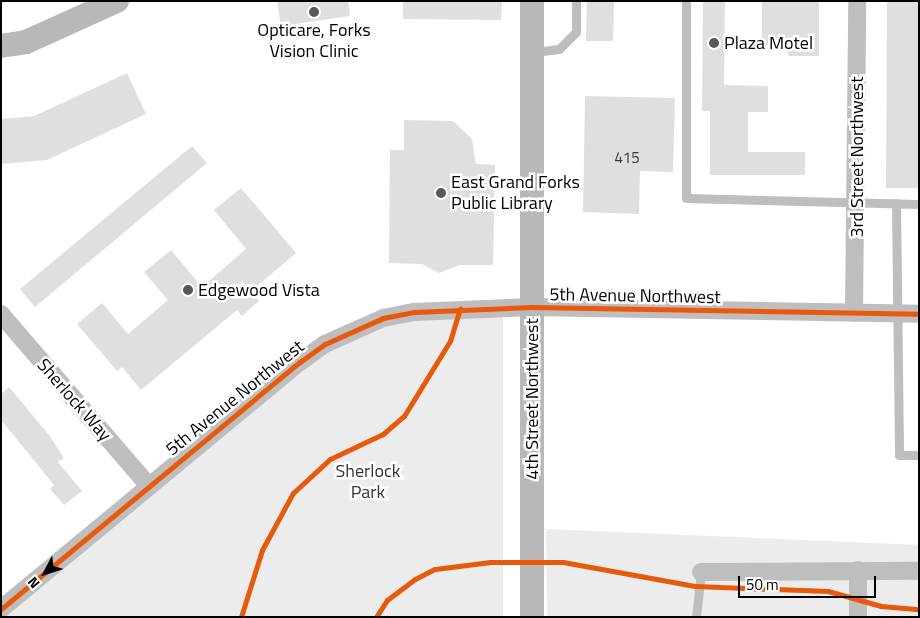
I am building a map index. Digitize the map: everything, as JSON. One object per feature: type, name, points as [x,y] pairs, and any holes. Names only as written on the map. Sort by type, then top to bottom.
[{"type":"street","points":[[1,46],[26,42],[118,1]]},
{"type":"street","name":"4th Street Northwest","points":[[532,1],[532,617]]},
{"type":"street","name":"3rd Street Northwest","points":[[854,313],[857,1]]},
{"type":"street","name":"5th Avenue Northwest","points":[[1,609],[148,485],[300,362],[351,330],[414,312],[532,307],[919,314]]},
{"type":"street","name":"Sherlock Way","points":[[1,314],[148,485]]},
{"type":"street","points":[[858,570],[858,617]]},
{"type":"street","points":[[700,572],[919,571]]},
{"type":"lane","points":[[532,52],[559,48],[576,32],[576,1]]},
{"type":"lane","points":[[686,1],[686,198],[919,204]]},
{"type":"lane","points":[[896,203],[899,455],[919,455]]},
{"type":"lane","points":[[696,617],[700,572]]},
{"type":"green space","name":"Sherlock Park","points":[[503,313],[503,617],[1,617],[325,344],[383,318]]},
{"type":"green space","points":[[546,529],[919,545],[919,617],[547,617]]},
{"type":"building","name":"Opticare, Forks Vision Clinic","points":[[277,1],[348,1],[350,16],[281,26]]},
{"type":"building","points":[[403,1],[502,1],[501,20],[403,19]]},
{"type":"building","points":[[587,1],[614,1],[613,41],[586,41]]},
{"type":"building","points":[[703,1],[725,1],[724,85],[768,86],[768,112],[748,112],[748,152],[805,152],[805,175],[710,175],[710,111],[702,111]]},
{"type":"building","points":[[762,1],[819,1],[819,56],[788,56],[788,45],[762,45]]},
{"type":"building","points":[[887,1],[919,1],[919,188],[886,188]]},
{"type":"building","points":[[127,73],[146,114],[47,160],[1,164],[1,119],[34,116]]},
{"type":"building","points":[[585,96],[675,98],[673,172],[640,171],[639,214],[583,212]]},
{"type":"building","points":[[404,120],[453,121],[472,139],[476,164],[495,165],[493,265],[460,265],[439,273],[422,264],[389,263],[390,150],[404,150]]},
{"type":"building","points":[[192,146],[207,163],[35,307],[20,289]]},
{"type":"building","name":"Edgewood Vista","points":[[241,188],[296,253],[251,291],[259,301],[242,316],[237,310],[141,390],[122,367],[117,371],[77,324],[102,303],[128,334],[168,300],[144,272],[171,250],[202,287],[246,249],[214,210]]},
{"type":"building","points":[[9,387],[49,435],[64,458],[58,462],[82,491],[64,505],[50,489],[54,485],[1,420],[1,394]]},
{"type":"cycle path","points":[[1,609],[300,362],[325,344],[383,318],[414,312],[531,307],[919,314]]},
{"type":"cycle path","points":[[241,617],[262,550],[293,493],[330,459],[383,434],[404,416],[450,341],[460,309]]},
{"type":"cycle path","points":[[376,617],[387,600],[415,579],[435,569],[491,562],[563,562],[695,586],[828,591],[881,606],[919,609]]},
{"type":"place","name":"Opticare, Forks Vision Clinic","points":[[314,12]]},
{"type":"place","name":"Plaza Motel","points":[[714,43]]},
{"type":"place","name":"East Grand Forks Public Library","points":[[441,193]]},
{"type":"place","name":"Edgewood Vista","points":[[188,290]]}]
